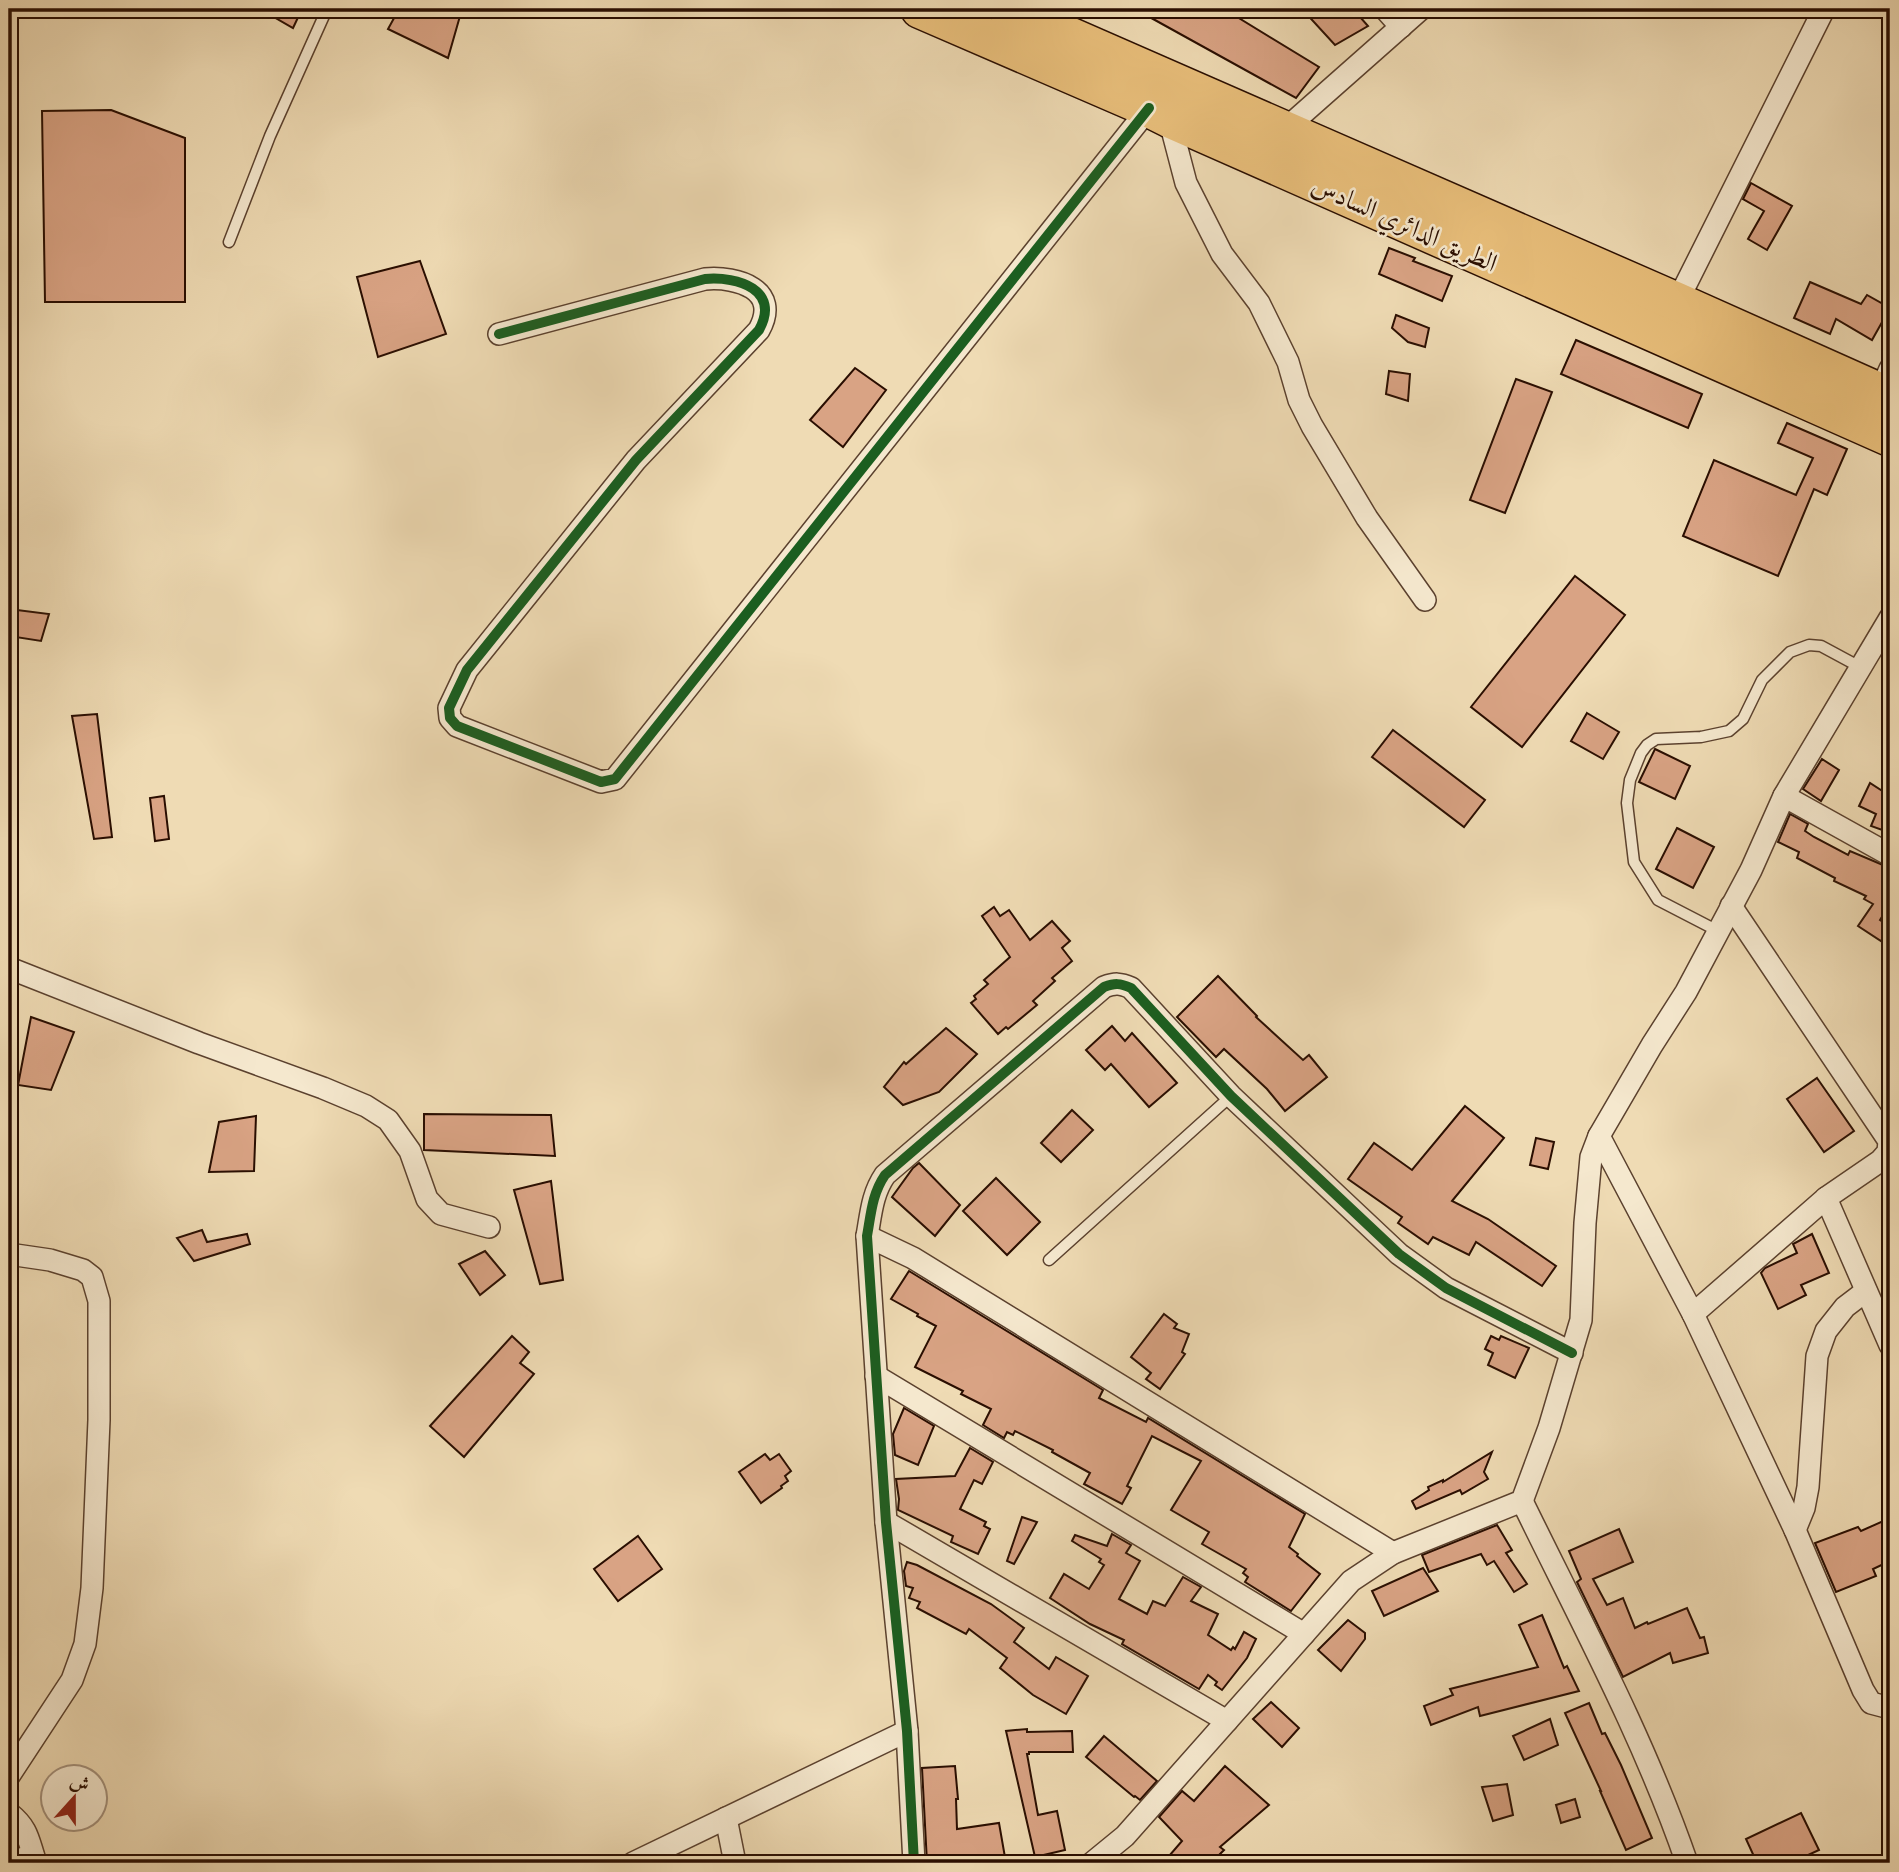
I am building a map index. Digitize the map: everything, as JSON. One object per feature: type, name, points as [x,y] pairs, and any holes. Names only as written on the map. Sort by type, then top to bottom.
[{"type":"highway","name":"الطريق الدائري السادس","points":[[920,9],[1890,437]]},
{"type":"highway","name":"الطريق الدائري السادس","points":[[1023,12],[1283,131],[1677,302],[1887,386]]},
{"type":"street","points":[[1385,9],[1401,27]]},
{"type":"street","points":[[1283,131],[1421,9]]},
{"type":"street","points":[[1677,302],[1824,9]]},
{"type":"street","points":[[499,334],[705,279],[716,278],[741,284],[752,288],[764,300],[764,317],[759,330],[636,460],[467,670],[449,708],[450,718],[457,726],[601,782],[615,779],[1159,113],[1186,183],[1222,254],[1259,303],[1288,362],[1299,400],[1312,426],[1367,517],[1425,600]]},
{"type":"street","points":[[1687,1863],[1645,1754],[1522,1501],[1549,1429],[1581,1320],[1591,1157],[1599,1136],[1686,992],[1751,870],[1784,796],[1890,618]]},
{"type":"street","points":[[1784,796],[1890,855]]},
{"type":"street","points":[[1693,1314],[1826,1198],[1880,1161],[1888,1152],[1889,1141],[1731,906]]},
{"type":"street","points":[[9,968],[366,1106],[388,1120],[410,1151],[427,1199],[441,1214],[489,1227]]},
{"type":"street","points":[[914,1863],[907,1731],[886,1522],[867,1236],[873,1200],[885,1175],[1104,987],[1121,983],[1131,988],[1231,1096],[1399,1254],[1446,1288],[1572,1353]]},
{"type":"street","points":[[1599,1136],[1693,1314],[1795,1530],[1863,1690],[1871,1703],[1890,1708]]},
{"type":"street","points":[[1826,1198],[1890,1345]]},
{"type":"street","points":[[867,1236],[914,1258],[1393,1553]]},
{"type":"street","points":[[9,1254],[50,1260],[82,1270],[92,1277],[99,1301],[99,1420],[92,1588],[85,1644],[72,1680],[9,1776]]},
{"type":"street","points":[[1795,1530],[1804,1508],[1808,1487],[1817,1356],[1826,1331],[1845,1307],[1866,1291]]},
{"type":"street","points":[[876,1376],[1304,1634]]},
{"type":"street","points":[[1092,1863],[1125,1836],[1351,1581],[1393,1553],[1522,1501]]},
{"type":"street","points":[[886,1522],[1227,1721]]},
{"type":"street","points":[[633,1863],[907,1731]]},
{"type":"street","points":[[9,1814],[21,1823],[35,1859],[9,1863]]},
{"type":"street","points":[[726,1818],[734,1863]]},
{"type":"lane","points":[[229,242],[270,136],[327,9]]},
{"type":"lane","points":[[1718,931],[1658,900],[1634,862],[1627,803],[1630,780],[1641,753],[1656,739],[1701,737],[1729,731],[1743,719],[1762,680],[1790,652],[1809,645],[1821,646],[1860,667]]},
{"type":"lane","points":[[1049,1260],[1231,1096]]},
{"type":"building","points":[[260,9],[302,9],[293,28]]},
{"type":"building","points":[[399,9],[462,9],[448,58],[388,29]]},
{"type":"building","points":[[1135,9],[1224,9],[1319,67],[1296,98]]},
{"type":"building","points":[[1302,9],[1353,9],[1368,26],[1335,45]]},
{"type":"building","points":[[111,110],[185,138],[185,302],[45,302],[42,111]]},
{"type":"building","points":[[1751,183],[1792,206],[1767,250],[1748,239],[1764,211],[1743,199]]},
{"type":"building","points":[[1389,248],[1415,258],[1413,261],[1452,276],[1442,301],[1379,274]]},
{"type":"building","points":[[420,261],[446,334],[378,357],[357,277]]},
{"type":"building","points":[[1810,282],[1861,304],[1867,295],[1890,308],[1872,340],[1836,319],[1830,334],[1794,318]]},
{"type":"building","points":[[1396,315],[1429,328],[1425,347],[1408,342],[1392,328]]},
{"type":"building","points":[[1576,340],[1702,394],[1688,428],[1561,374]]},
{"type":"building","points":[[855,368],[886,390],[843,447],[810,420]]},
{"type":"building","points":[[1389,371],[1410,374],[1408,401],[1386,394]]},
{"type":"building","points":[[1516,379],[1552,392],[1505,513],[1470,500]]},
{"type":"building","points":[[1787,423],[1847,449],[1827,495],[1814,489],[1778,576],[1683,536],[1714,460],[1796,495],[1813,458],[1778,443]]},
{"type":"building","points":[[1575,576],[1625,615],[1522,747],[1471,707]]},
{"type":"building","points":[[9,609],[49,614],[41,641],[9,636]]},
{"type":"building","points":[[1587,713],[1619,732],[1603,759],[1571,741]]},
{"type":"building","points":[[97,714],[112,837],[94,839],[72,716]]},
{"type":"building","points":[[1393,730],[1485,800],[1464,827],[1372,757]]},
{"type":"building","points":[[1655,749],[1690,766],[1675,799],[1639,782]]},
{"type":"building","points":[[1822,759],[1839,770],[1821,801],[1803,789]]},
{"type":"building","points":[[1889,780],[1890,830],[1886,828],[1885,831],[1871,826],[1876,814],[1859,806],[1870,783],[1884,792]]},
{"type":"building","points":[[164,796],[169,839],[155,841],[150,798]]},
{"type":"building","points":[[1790,814],[1808,824],[1805,831],[1814,837],[1848,855],[1850,851],[1890,868],[1890,904],[1880,920],[1890,927],[1881,941],[1858,926],[1873,904],[1864,899],[1866,896],[1834,881],[1835,878],[1797,858],[1799,852],[1778,842]]},
{"type":"building","points":[[1677,828],[1714,847],[1693,888],[1656,869]]},
{"type":"building","points":[[994,907],[1000,916],[1009,910],[1030,940],[1052,921],[1070,941],[1062,948],[1072,961],[1052,978],[1055,981],[1033,1001],[1037,1005],[998,1034],[971,1003],[976,999],[974,996],[988,984],[984,980],[1010,957],[982,916]]},
{"type":"building","points":[[1218,976],[1256,1017],[1303,1060],[1309,1055],[1327,1077],[1285,1111],[1267,1089],[1224,1049],[1216,1057],[1177,1017]]},
{"type":"building","points":[[31,1017],[74,1032],[51,1090],[18,1085]]},
{"type":"building","points":[[1112,1026],[1125,1041],[1132,1033],[1177,1083],[1149,1107],[1111,1064],[1105,1070],[1086,1050]]},
{"type":"building","points":[[946,1028],[977,1054],[939,1092],[903,1105],[884,1087],[904,1062],[906,1064]]},
{"type":"building","points":[[1817,1078],[1854,1131],[1824,1152],[1787,1099]]},
{"type":"building","points":[[1465,1106],[1504,1138],[1452,1201],[1488,1219],[1556,1266],[1542,1286],[1476,1242],[1469,1255],[1433,1237],[1428,1244],[1398,1223],[1402,1217],[1348,1179],[1374,1143],[1412,1170]]},
{"type":"building","points":[[1072,1110],[1093,1130],[1061,1162],[1041,1143]]},
{"type":"building","points":[[424,1114],[551,1115],[555,1156],[424,1150]]},
{"type":"building","points":[[256,1116],[254,1171],[209,1172],[219,1122]]},
{"type":"building","points":[[1536,1138],[1554,1142],[1548,1169],[1530,1165]]},
{"type":"building","points":[[919,1163],[960,1205],[935,1236],[892,1197]]},
{"type":"building","points":[[996,1178],[1040,1222],[1007,1255],[963,1211]]},
{"type":"building","points":[[551,1181],[563,1280],[540,1284],[514,1190]]},
{"type":"building","points":[[202,1230],[207,1242],[247,1234],[250,1244],[194,1261],[177,1238]]},
{"type":"building","points":[[1812,1234],[1829,1273],[1801,1285],[1806,1295],[1778,1309],[1761,1273],[1765,1268],[1797,1253],[1793,1244]]},
{"type":"building","points":[[485,1251],[505,1275],[480,1295],[459,1264]]},
{"type":"building","points":[[909,1271],[1103,1390],[1099,1398],[1146,1422],[1148,1418],[1305,1514],[1289,1547],[1320,1574],[1291,1611],[1245,1582],[1248,1577],[1243,1573],[1246,1569],[1202,1544],[1209,1532],[1171,1510],[1201,1461],[1152,1436],[1127,1486],[1131,1488],[1122,1504],[1084,1484],[1090,1473],[1052,1452],[1053,1450],[1015,1431],[1013,1435],[1007,1432],[1004,1438],[983,1425],[991,1409],[961,1394],[963,1391],[915,1367],[936,1326],[891,1299]]},
{"type":"building","points":[[1164,1314],[1177,1324],[1174,1328],[1189,1334],[1182,1352],[1185,1354],[1160,1389],[1146,1379],[1151,1373],[1131,1357]]},
{"type":"building","points":[[512,1336],[529,1352],[520,1363],[534,1374],[464,1457],[430,1426]]},
{"type":"building","points":[[1491,1336],[1499,1340],[1501,1336],[1529,1348],[1515,1378],[1488,1365],[1493,1353],[1485,1349]]},
{"type":"building","points":[[904,1408],[934,1426],[918,1465],[895,1455],[893,1434]]},
{"type":"building","points":[[970,1448],[993,1462],[982,1484],[974,1480],[960,1509],[986,1522],[984,1526],[990,1529],[978,1554],[951,1542],[953,1536],[898,1510],[896,1479],[955,1476]]},
{"type":"building","points":[[1492,1452],[1484,1472],[1488,1479],[1462,1494],[1460,1490],[1416,1509],[1412,1501],[1429,1490],[1428,1487],[1443,1482]]},
{"type":"building","points":[[765,1454],[770,1460],[779,1454],[791,1471],[785,1476],[788,1481],[782,1488],[761,1503],[739,1472]]},
{"type":"building","points":[[1022,1517],[1037,1522],[1014,1564],[1007,1561]]},
{"type":"building","points":[[1890,1518],[1890,1561],[1873,1569],[1876,1576],[1836,1592],[1815,1543],[1858,1527],[1861,1531]]},
{"type":"building","points":[[1497,1525],[1512,1550],[1506,1553],[1527,1584],[1514,1592],[1494,1561],[1487,1565],[1481,1554],[1429,1572],[1422,1555]]},
{"type":"building","points":[[1619,1529],[1633,1562],[1593,1579],[1607,1605],[1623,1598],[1635,1628],[1687,1608],[1700,1638],[1704,1637],[1708,1653],[1673,1663],[1670,1653],[1623,1677],[1577,1582],[1581,1579],[1569,1551]]},
{"type":"building","points":[[1112,1534],[1131,1545],[1126,1553],[1140,1561],[1119,1599],[1147,1614],[1153,1601],[1165,1606],[1183,1577],[1201,1587],[1191,1601],[1218,1614],[1208,1635],[1231,1650],[1233,1647],[1235,1649],[1244,1632],[1256,1639],[1247,1658],[1222,1690],[1208,1675],[1199,1689],[1122,1644],[1124,1640],[1090,1624],[1050,1598],[1064,1574],[1089,1589],[1104,1565],[1099,1562],[1101,1559],[1072,1541],[1075,1535],[1107,1546]]},
{"type":"building","points":[[638,1536],[662,1569],[618,1601],[594,1569]]},
{"type":"building","points":[[907,1562],[991,1604],[1024,1628],[1014,1642],[1049,1669],[1056,1657],[1088,1676],[1066,1714],[1033,1695],[1000,1668],[1007,1658],[969,1629],[966,1634],[917,1608],[920,1602],[909,1598],[913,1588],[906,1586],[904,1571]]},
{"type":"building","points":[[1423,1568],[1438,1591],[1384,1616],[1372,1591]]},
{"type":"building","points":[[1542,1615],[1564,1668],[1567,1666],[1579,1691],[1480,1716],[1478,1707],[1431,1725],[1424,1706],[1453,1695],[1450,1689],[1538,1667],[1519,1625]]},
{"type":"building","points":[[1348,1620],[1365,1633],[1365,1639],[1341,1671],[1318,1650]]},
{"type":"building","points":[[1271,1702],[1299,1728],[1282,1747],[1253,1719]]},
{"type":"building","points":[[1589,1703],[1602,1734],[1605,1733],[1621,1765],[1652,1838],[1626,1850],[1565,1713]]},
{"type":"building","points":[[1550,1719],[1558,1745],[1524,1760],[1513,1736]]},
{"type":"building","points":[[1027,1729],[1027,1732],[1072,1731],[1073,1752],[1027,1754],[1038,1815],[1057,1811],[1065,1850],[1035,1857],[1006,1731]]},
{"type":"building","points":[[1104,1736],[1157,1781],[1140,1800],[1086,1757]]},
{"type":"building","points":[[955,1766],[957,1829],[999,1823],[1006,1863],[927,1863],[922,1768]]},
{"type":"building","points":[[1225,1766],[1269,1805],[1220,1847],[1224,1850],[1211,1863],[1163,1863],[1182,1841],[1159,1817],[1182,1791],[1194,1801]]},
{"type":"building","points":[[1507,1784],[1513,1815],[1493,1821],[1482,1787]]},
{"type":"building","points":[[1575,1799],[1580,1817],[1561,1823],[1556,1805]]},
{"type":"building","points":[[1801,1813],[1819,1850],[1791,1863],[1757,1863],[1746,1839]]},
{"type":"cycle path","points":[[499,334],[705,279],[742,283],[753,288],[764,305],[764,316],[759,330],[636,460],[467,670],[449,708],[450,718],[457,726],[601,782],[615,779],[1149,108]]},
{"type":"cycle path","points":[[914,1863],[907,1731],[886,1522],[867,1236],[873,1204],[885,1175],[1104,987],[1118,984],[1131,988],[1231,1096],[1399,1254],[1446,1288],[1572,1353]]}]
